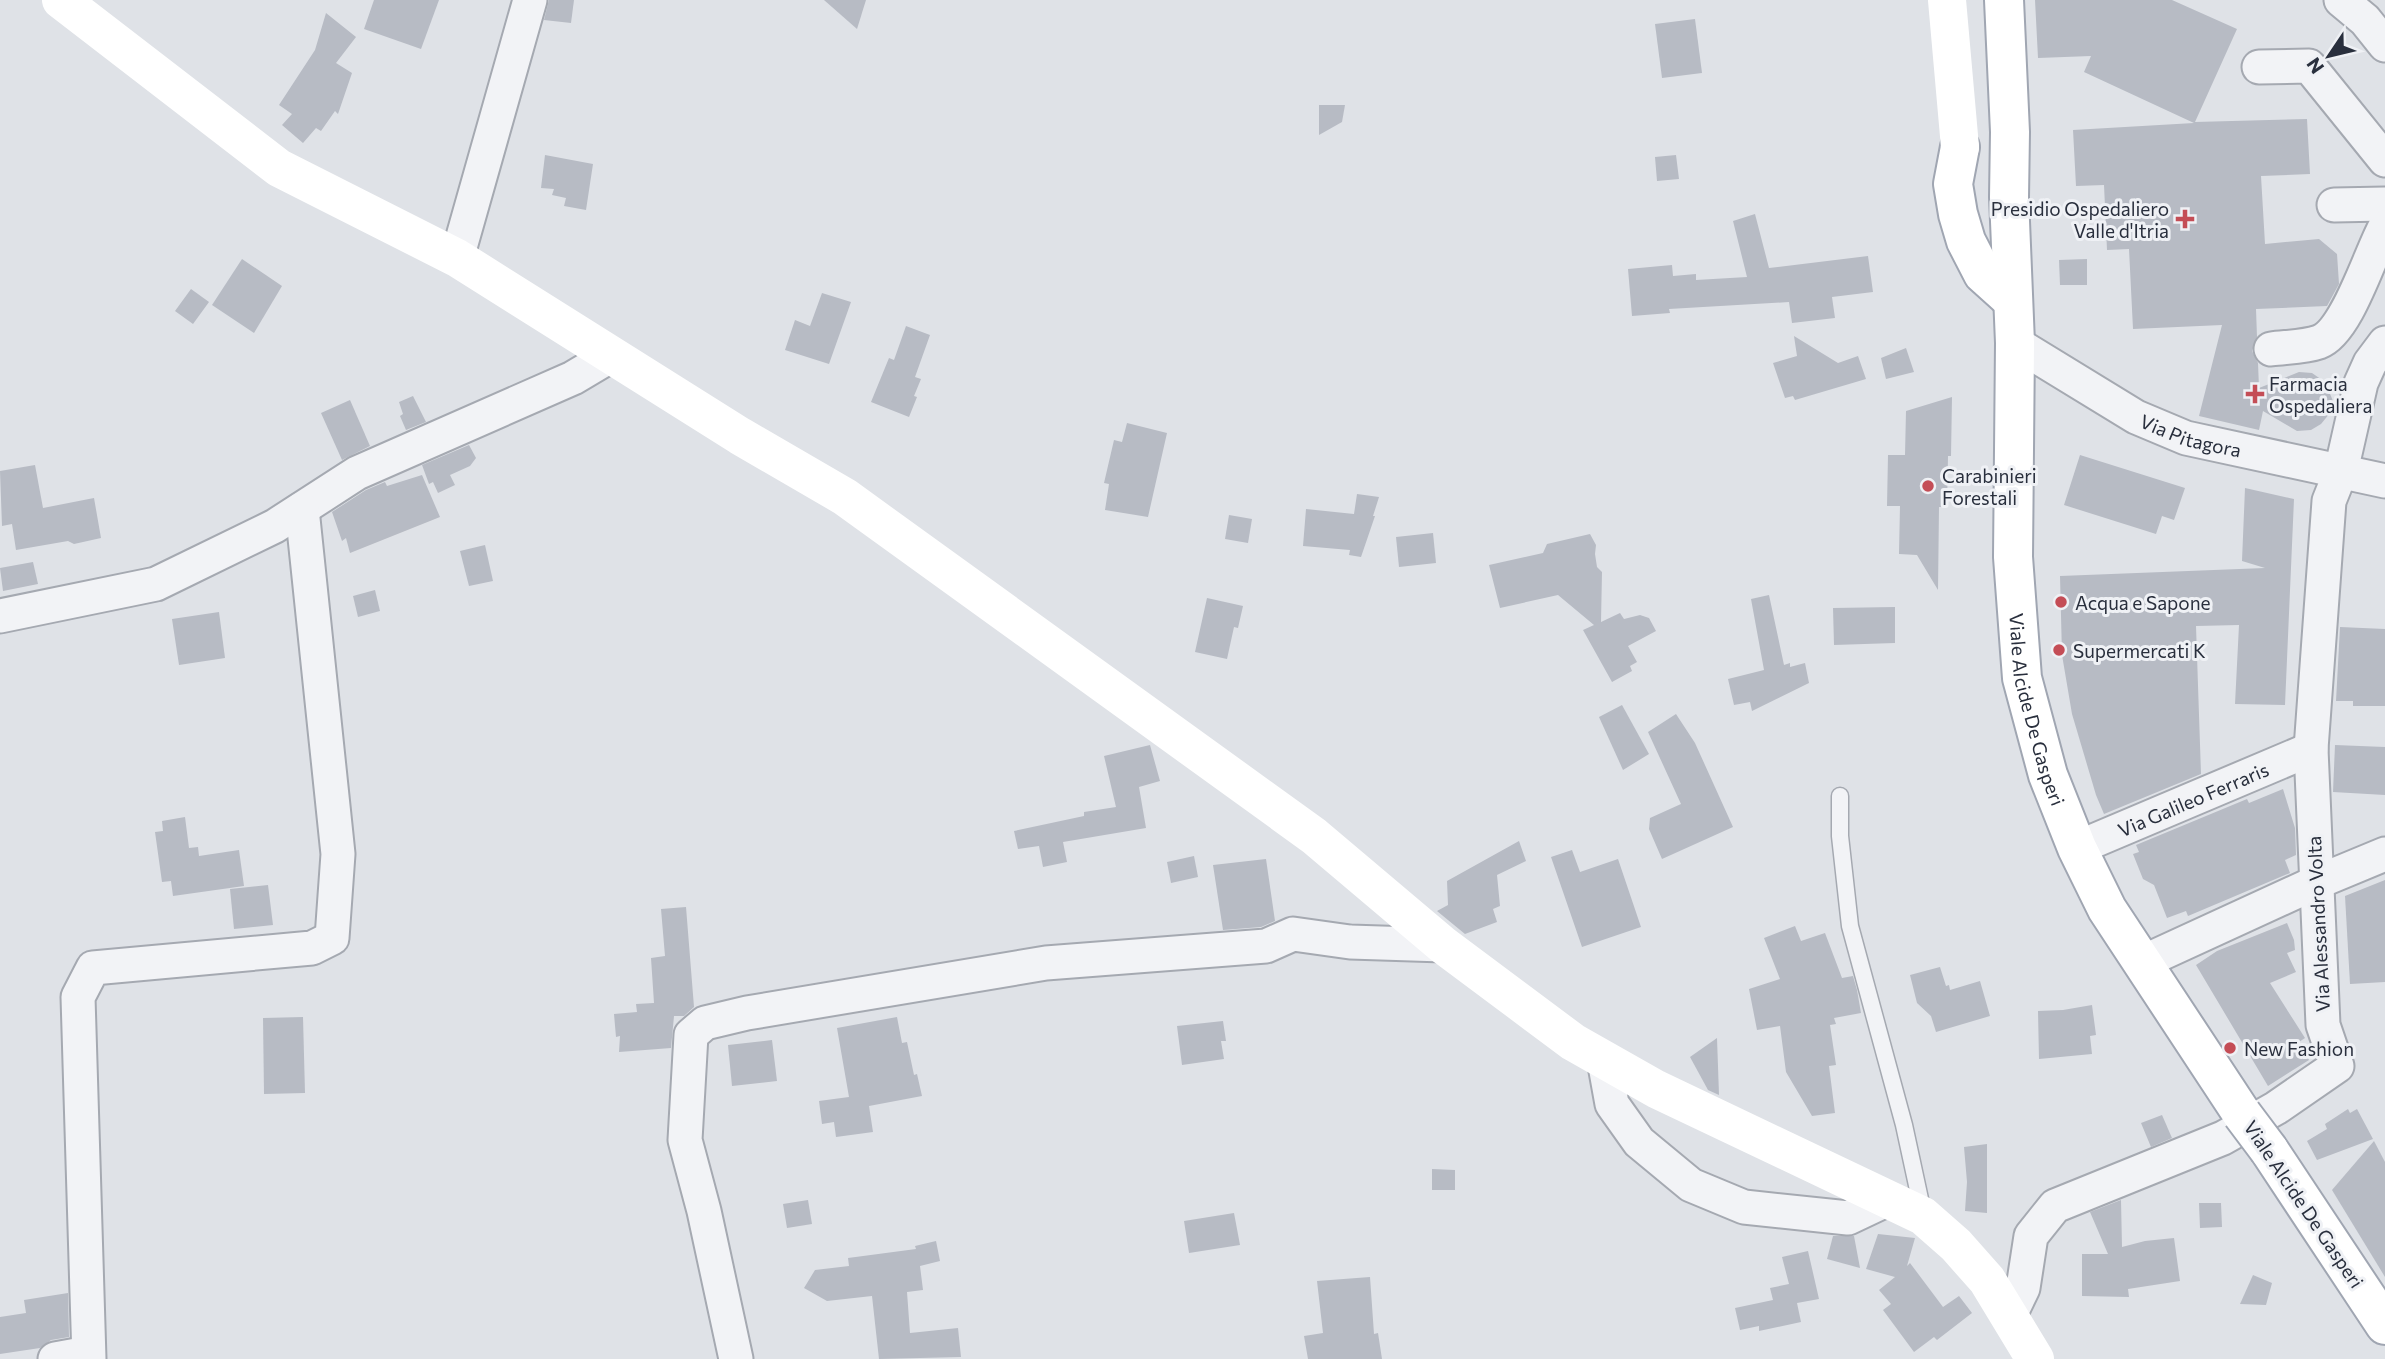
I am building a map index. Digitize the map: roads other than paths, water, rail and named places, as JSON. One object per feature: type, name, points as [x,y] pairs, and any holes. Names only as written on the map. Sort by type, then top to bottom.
[{"type":"main road","points":[[61,0],[279,168],[457,258],[610,356],[845,497],[1314,836],[1443,945],[1573,1042],[1656,1089],[1923,1216],[1956,1245],[1987,1279],[2035,1359]]},
{"type":"main road","points":[[1947,0],[1960,147],[1953,184],[1958,214],[1966,241],[1983,274],[2013,301]]},
{"type":"main road","name":"Viale Alcide De Gasperi","points":[[2004,0],[2015,343],[2013,557],[2022,678],[2048,775],[2077,848],[2107,909],[2385,1325]]},
{"type":"main road","points":[[1960,147],[1972,169],[2009,197]]},
{"type":"street","points":[[457,258],[530,0]]},
{"type":"street","points":[[2259,67],[2309,66],[2385,160]]},
{"type":"street","points":[[2334,205],[2385,204]]},
{"type":"street","points":[[2271,349],[2321,342],[2333,332],[2347,314],[2373,249],[2385,227]]},
{"type":"street","name":"Via Pitagora","points":[[2015,343],[2136,417],[2186,439],[2385,481]]},
{"type":"street","name":"Via Alessandro Volta","points":[[2010,1315],[2023,1288],[2031,1236],[2054,1206],[2223,1138],[2276,1108],[2337,1066],[2323,1025],[2311,749],[2329,501],[2373,386],[2370,363],[2385,343]]},
{"type":"street","points":[[0,616],[156,584],[275,526],[357,473],[573,377],[610,356]]},
{"type":"street","points":[[55,1359],[88,1356],[78,996],[93,968],[312,948],[332,938],[338,854],[302,509]]},
{"type":"street","name":"Via Galileo Ferraris","points":[[2077,848],[2311,749]]},
{"type":"street","points":[[2143,962],[2385,854]]},
{"type":"street","points":[[736,1359],[704,1211],[685,1140],[691,1035],[705,1023],[747,1013],[1046,963],[1266,946],[1293,934],[1350,942],[1443,945]]},
{"type":"street","points":[[1604,1060],[1612,1104],[1639,1142],[1690,1185],[1744,1207],[1848,1218],[1886,1199]]},
{"type":"lane","points":[[1840,796],[1840,836],[1850,926],[1904,1125],[1923,1216]]},
{"type":"place","name":"Presidio Ospedaliero Valle d'Itria","points":[[2185,219]]},
{"type":"place","name":"Farmacia Ospedaliera","points":[[2255,394]]},
{"type":"place","name":"Carabinieri Forestali","points":[[1928,486]]},
{"type":"place","name":"Acqua e Sapone","points":[[2061,602]]},
{"type":"place","name":"Supermercati K","points":[[2059,650]]},
{"type":"place","name":"New Fashion","points":[[2230,1048]]}]
